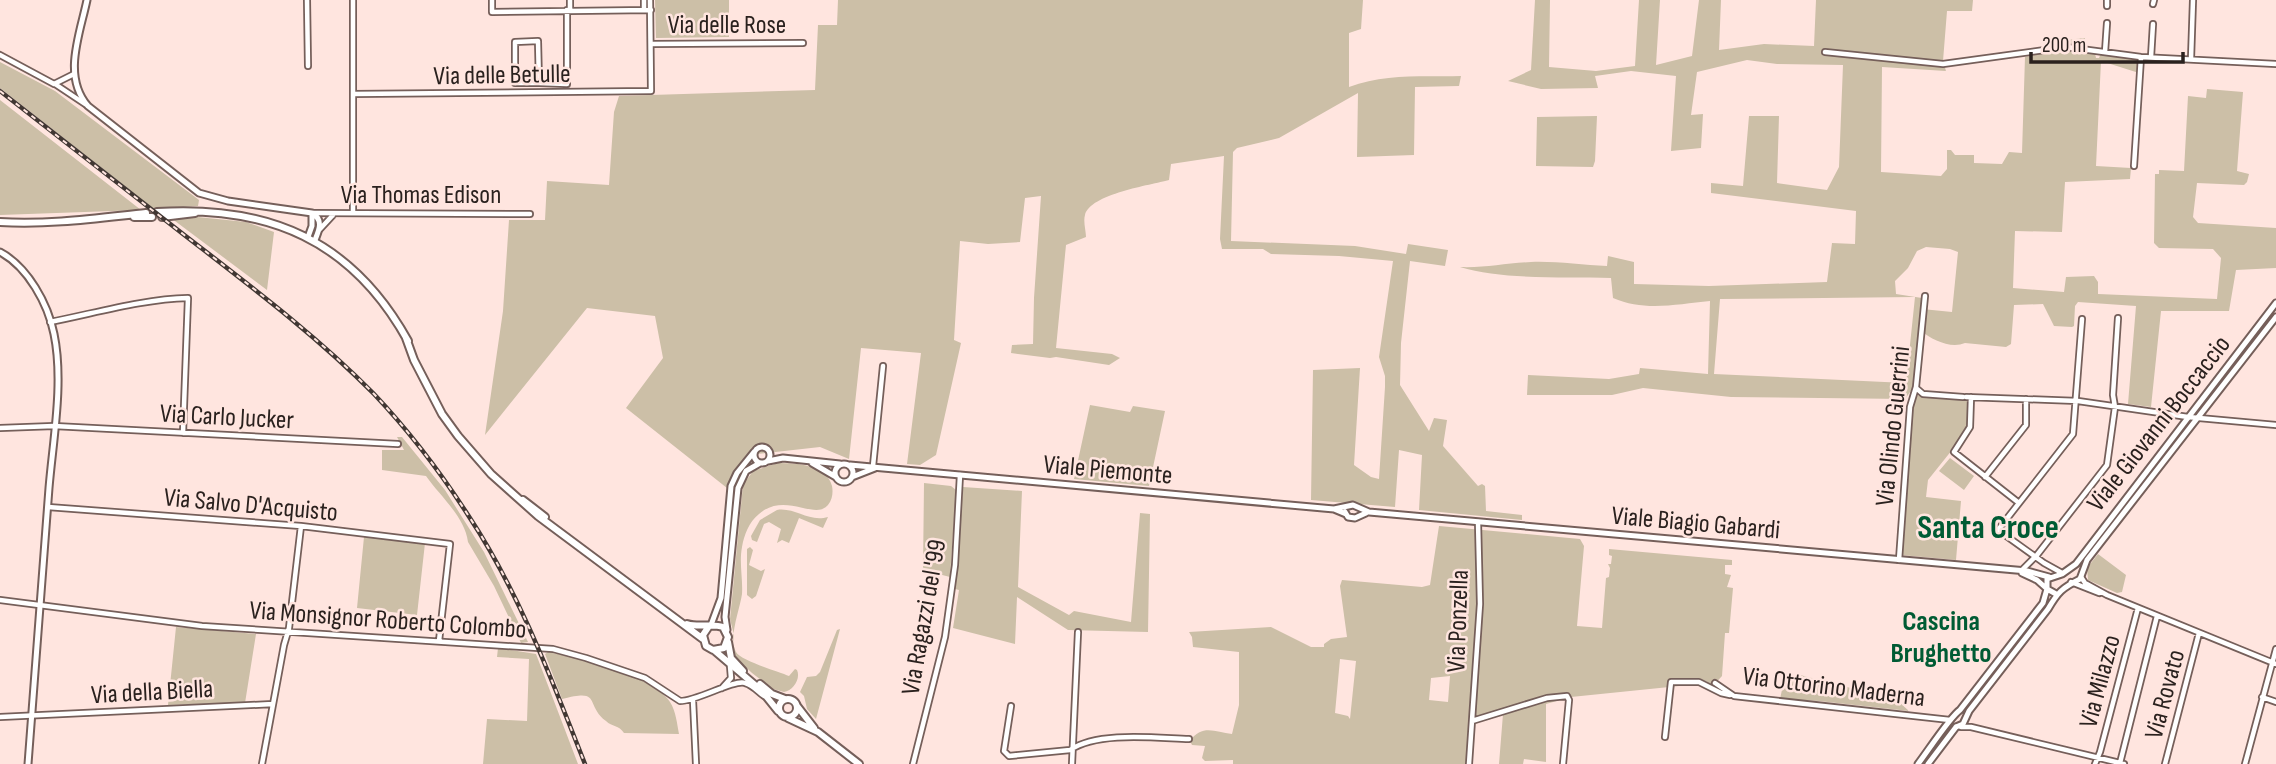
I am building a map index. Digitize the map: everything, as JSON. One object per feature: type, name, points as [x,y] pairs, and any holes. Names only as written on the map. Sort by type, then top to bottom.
[{"type":"main road","points":[[0,222],[22,223],[200,211],[264,220],[315,240],[344,260],[389,309],[466,443],[500,483],[644,597],[703,639],[706,646],[769,697],[782,716],[818,732]]},
{"type":"main road","points":[[682,623],[696,627],[719,625],[727,633],[731,658],[741,669],[772,694],[793,701],[818,732],[859,764]]},
{"type":"main road","points":[[703,639],[704,631],[710,626]]},
{"type":"main road","points":[[713,650],[720,649],[728,642]]},
{"type":"main road","points":[[778,711],[780,703],[785,699]]},
{"type":"main road","points":[[788,718],[796,713],[796,705]]},
{"type":"street","points":[[87,0],[74,74],[77,90],[88,106]]},
{"type":"street","points":[[307,0],[308,66]]},
{"type":"street","points":[[354,0],[354,213]]},
{"type":"street","name":"Via delle Rose","points":[[492,0],[492,12],[650,10]]},
{"type":"street","points":[[539,83],[538,41],[515,42],[515,83],[539,83],[567,83],[570,0]]},
{"type":"street","name":"Via delle Rose","points":[[644,0],[644,10]]},
{"type":"street","name":"Via delle Rose","points":[[650,0],[651,91]]},
{"type":"street","points":[[2191,59],[2193,0]]},
{"type":"street","points":[[2105,52],[2107,23]]},
{"type":"street","points":[[2151,57],[2153,24]]},
{"type":"street","name":"Via delle Rose","points":[[651,44],[803,43]]},
{"type":"street","points":[[1825,52],[1945,64],[2065,47],[2141,57],[2276,64]]},
{"type":"street","points":[[0,55],[88,106],[200,192],[228,201],[312,213],[318,217],[319,230]]},
{"type":"street","points":[[2134,166],[2141,57]]},
{"type":"street","points":[[54,84],[74,74]]},
{"type":"street","name":"Via delle Betulle","points":[[354,94],[651,91]]},
{"type":"street","points":[[308,237],[312,226],[312,213]]},
{"type":"street","name":"Via Thomas Edison","points":[[312,213],[530,214]]},
{"type":"street","points":[[315,240],[327,218],[337,214]]},
{"type":"street","points":[[0,252],[16,264],[40,297],[50,321],[57,355],[28,764]]},
{"type":"street","name":"Via Olindo Guerrini","points":[[1899,560],[1910,407],[1916,387],[1924,296]]},
{"type":"street","points":[[50,321],[157,299],[188,298],[183,433]]},
{"type":"street","name":"Viale Giovanni Boccaccio","points":[[2049,577],[2063,573],[2076,564],[2276,303]]},
{"type":"street","name":"Viale Giovanni Boccaccio","points":[[2082,575],[2087,560],[2276,317]]},
{"type":"street","points":[[2020,572],[2035,557],[2107,465],[2115,407],[2113,396],[2118,318]]},
{"type":"street","points":[[2063,573],[2044,563],[1998,530],[2072,435],[2082,319]]},
{"type":"street","points":[[876,467],[883,366]]},
{"type":"street","points":[[1916,387],[1923,394],[2075,401],[2188,417],[2276,425]]},
{"type":"street","points":[[1967,397],[1970,429],[1954,452],[2019,503]]},
{"type":"street","points":[[1985,477],[2025,425],[2026,400]]},
{"type":"street","name":"Via Carlo Jucker","points":[[0,428],[54,426],[398,444]]},
{"type":"street","points":[[710,626],[721,598],[732,484],[737,473],[761,447],[782,458]]},
{"type":"street","points":[[768,461],[769,451]]},
{"type":"street","points":[[754,452],[755,459],[760,463]]},
{"type":"street","points":[[727,633],[725,619],[738,488],[746,471],[760,463],[782,458],[850,466],[852,477],[845,482],[806,461]]},
{"type":"street","points":[[836,477],[835,470],[840,464]]},
{"type":"street","name":"Viale Piemonte","points":[[850,466],[1334,509],[1348,506]]},
{"type":"street","name":"Viale Piemonte","points":[[852,477],[876,467]]},
{"type":"street","name":"Via Ragazzi del '99","points":[[913,764],[945,637],[955,565],[960,475]]},
{"type":"street","points":[[1355,505],[1358,508],[1357,516],[1350,518],[1346,514],[1348,506],[1355,505]]},
{"type":"street","name":"Via Salvo D'Acquisto","points":[[48,507],[301,526],[450,544],[439,641]]},
{"type":"street","name":"Viale Biagio Gabardi","points":[[1358,508],[1369,512],[1899,560],[2049,577]]},
{"type":"street","name":"Viale Piemonte","points":[[1334,509],[1346,514]]},
{"type":"street","name":"Viale Biagio Gabardi","points":[[1357,516],[1369,512]]},
{"type":"street","name":"Via Ponzella","points":[[1469,764],[1480,604],[1478,522]]},
{"type":"street","points":[[262,764],[287,632],[301,526]]},
{"type":"street","points":[[1918,764],[1955,713],[2042,605],[2047,596],[2046,583],[2049,577],[2044,563]]},
{"type":"street","points":[[2071,566],[2079,568],[2087,585],[2107,595]]},
{"type":"street","name":"Viale Biagio Gabardi","points":[[2020,572],[2037,580],[2047,589]]},
{"type":"street","points":[[1928,764],[2049,608],[2056,594],[2082,575]]},
{"type":"street","points":[[2071,582],[2273,663]]},
{"type":"street","points":[[2047,589],[2056,594]]},
{"type":"street","name":"Via Monsignor Roberto Colombo","points":[[0,600],[202,626],[567,652],[649,680],[679,701],[692,700]]},
{"type":"street","name":"Via Milazzo","points":[[2095,764],[2138,608]]},
{"type":"street","points":[[1950,721],[1958,727],[1971,727],[2122,763],[2157,616]]},
{"type":"street","points":[[1072,764],[1078,632]]},
{"type":"street","name":"Via Rovato","points":[[2165,764],[2199,633]]},
{"type":"street","points":[[2245,764],[2276,649]]},
{"type":"street","points":[[721,690],[731,678],[730,665]]},
{"type":"street","points":[[1665,737],[1671,682],[1699,682],[1734,696]]},
{"type":"street","points":[[696,764],[692,700],[736,683],[745,683],[769,697]]},
{"type":"street","name":"Via Ottorino Maderna","points":[[1716,683],[1734,696],[1950,721]]},
{"type":"street","points":[[1472,721],[1547,698],[1567,696],[1569,700],[1563,764]]},
{"type":"street","points":[[2262,696],[2276,702]]},
{"type":"street","name":"Via della Biella","points":[[0,717],[274,704]]},
{"type":"street","points":[[1011,706],[1004,751],[1012,756],[1073,749],[1103,739],[1189,739]]},
{"type":"street","points":[[1955,713],[1961,714],[1971,727]]},
{"type":"shaded area","points":[[655,0],[729,0],[729,37],[656,38]]},
{"type":"shaded area","points":[[838,0],[1363,0],[1361,29],[1349,33],[1349,87],[1376,80],[1418,76],[1461,76],[1459,86],[1415,87],[1414,155],[1357,157],[1358,93],[1279,138],[1237,148],[1233,152],[1231,241],[1355,246],[1406,254],[1408,244],[1448,250],[1445,266],[1410,261],[1401,343],[1400,385],[1429,431],[1434,418],[1447,420],[1443,446],[1478,486],[1485,486],[1486,511],[1522,515],[1522,520],[1419,510],[1422,455],[1399,450],[1395,507],[1311,500],[1313,370],[1360,368],[1354,465],[1371,477],[1379,479],[1385,376],[1379,357],[1393,261],[1271,254],[1263,249],[1222,249],[1220,239],[1224,156],[1171,164],[1169,180],[1098,201],[1085,215],[1086,237],[1066,245],[1056,348],[1112,354],[1120,358],[1109,365],[1011,353],[1012,345],[1033,344],[1041,196],[1025,198],[1020,242],[988,244],[960,241],[954,340],[961,343],[936,455],[920,465],[907,464],[921,353],[861,348],[849,459],[820,447],[757,454],[739,466],[727,488],[626,408],[663,358],[655,316],[587,308],[485,435],[503,311],[509,220],[545,220],[547,181],[609,185],[614,112],[619,96],[815,90],[818,25],[837,25]]},
{"type":"shaded area","points":[[1535,0],[1550,0],[1549,67],[1596,71],[1635,66],[1639,0],[1660,0],[1656,65],[1692,56],[1699,0],[1721,0],[1719,50],[1764,44],[1814,46],[1816,0],[1973,0],[1972,11],[1947,11],[1943,61],[1946,71],[1882,67],[1881,172],[1941,176],[1947,169],[1947,150],[1951,150],[1955,155],[1974,155],[1974,163],[2002,164],[2009,152],[2022,153],[2025,57],[2056,50],[2057,41],[2085,38],[2084,51],[2095,53],[2096,58],[2099,58],[2101,53],[2138,59],[2139,73],[2101,61],[2096,166],[2131,168],[2130,179],[2065,182],[2062,232],[2015,231],[2013,288],[2064,292],[2066,277],[2094,276],[2098,282],[2098,294],[2217,299],[2221,258],[2213,249],[2159,248],[2154,243],[2155,174],[2159,174],[2159,170],[2184,171],[2188,96],[2206,98],[2207,89],[2243,92],[2237,171],[2249,174],[2244,185],[2197,183],[2193,217],[2198,223],[2276,228],[2276,268],[2236,270],[2229,311],[2161,311],[2151,407],[2128,404],[2136,306],[2078,302],[2072,327],[2054,326],[2043,304],[2014,305],[2011,344],[2006,347],[1948,344],[1921,331],[1913,388],[1905,399],[1731,397],[1643,388],[1612,395],[1527,395],[1528,375],[1609,379],[1639,374],[1640,368],[1708,374],[1710,301],[1661,306],[1637,305],[1613,298],[1611,278],[1515,276],[1460,267],[1540,262],[1607,266],[1608,256],[1634,262],[1634,284],[1709,286],[1827,282],[1832,243],[1855,244],[1856,211],[1711,193],[1711,183],[1743,186],[1749,116],[1779,116],[1777,183],[1827,190],[1839,167],[1843,65],[1777,64],[1747,60],[1697,72],[1691,115],[1703,114],[1701,148],[1671,151],[1676,76],[1631,71],[1595,76],[1598,88],[1541,89],[1508,81],[1531,70]],"holes":[[[1926,247],[1958,252],[1952,312],[1922,309],[1922,298],[1896,294],[1895,281],[1908,268],[1917,251]],[[1915,297],[1906,383],[1714,374],[1720,299]]]},
{"type":"shaded area","points":[[0,62],[55,91],[199,200],[198,206],[154,209],[0,88]]},
{"type":"shaded area","points":[[0,100],[141,210],[0,215]]},
{"type":"shaded area","points":[[1597,116],[1593,167],[1536,166],[1537,117]]},
{"type":"shaded area","points":[[188,216],[246,222],[274,232],[267,290],[171,218]]},
{"type":"shaded area","points":[[1914,395],[1963,399],[1970,403],[1968,430],[1928,480],[1926,497],[1961,501],[1956,560],[1901,555],[1911,403]]},
{"type":"shaded area","points":[[1090,405],[1130,412],[1133,406],[1165,411],[1149,486],[1074,479]]},
{"type":"shaded area","points":[[397,437],[402,437],[445,490],[484,552],[528,642],[521,643],[494,586],[468,542],[462,524],[426,476],[382,470],[382,450],[404,450]]},
{"type":"shaded area","points":[[1950,458],[1974,476],[1964,490],[1939,471]]},
{"type":"shaded area","points":[[778,463],[818,469],[829,479],[832,486],[832,498],[828,505],[815,510],[789,505],[769,508],[755,517],[748,529],[741,553],[742,594],[734,634],[730,619],[743,485],[753,471]]},
{"type":"shaded area","points":[[924,483],[951,486],[956,490],[950,577],[923,570]]},
{"type":"shaded area","points":[[963,487],[1022,491],[1018,587],[1069,615],[1074,611],[1131,622],[1140,513],[1150,514],[1148,632],[1068,630],[1017,597],[1015,644],[953,628],[959,590],[955,589]]},
{"type":"shaded area","points":[[777,510],[815,518],[828,517],[823,528],[799,518],[789,543],[782,540],[777,543],[781,529],[769,522],[764,524],[757,542],[752,540],[751,536],[760,520]]},
{"type":"shaded area","points":[[1439,526],[1580,539],[1584,546],[1577,626],[1602,628],[1606,578],[1609,577],[1608,564],[1611,564],[1612,556],[1609,555],[1609,549],[1732,560],[1732,565],[1725,565],[1725,574],[1731,575],[1727,587],[1733,588],[1729,633],[1725,633],[1722,676],[1712,687],[1706,681],[1692,680],[1689,685],[1571,697],[1546,704],[1546,762],[1524,759],[1523,764],[1499,764],[1503,714],[1469,721],[1466,764],[1233,764],[1233,760],[1205,761],[1202,758],[1205,746],[1192,745],[1190,741],[1199,732],[1232,734],[1239,705],[1239,652],[1193,647],[1189,632],[1271,627],[1311,647],[1324,647],[1331,639],[1347,637],[1340,586],[1342,580],[1422,587],[1430,585]],"holes":[[[1340,659],[1356,661],[1350,719],[1335,713]],[[1450,676],[1448,702],[1429,700],[1431,678]]]},
{"type":"shaded area","points":[[364,537],[425,543],[417,615],[357,608]]},
{"type":"shaded area","points":[[750,547],[753,550],[749,565],[761,571],[765,569],[756,596],[752,599],[747,595],[747,549]]},
{"type":"shaded area","points":[[2098,554],[2126,575],[2122,592],[2117,593],[2088,580],[2087,568]]},
{"type":"shaded area","points":[[176,627],[256,634],[245,703],[168,705]]},
{"type":"shaded area","points":[[840,629],[816,719],[807,709],[804,696],[800,692],[807,677],[816,676],[820,672],[837,630]]},
{"type":"shaded area","points":[[734,642],[736,652],[752,662],[789,676],[797,670],[795,684],[784,692],[773,689],[736,658],[733,650]]},
{"type":"shaded area","points":[[498,648],[536,654],[578,764],[483,764],[487,719],[527,721],[529,659],[497,657]]},
{"type":"shaded area","points":[[548,652],[614,670],[649,684],[670,702],[679,734],[624,733],[599,715],[588,697],[583,695],[562,699],[545,654]]},
{"type":"shaded area","points":[[1800,675],[1886,697],[1899,702],[1909,711],[1780,699],[1785,676]]},
{"type":"railway","points":[[0,91],[257,291],[352,372],[400,423],[458,499],[503,574],[533,636],[585,764]]},
{"type":"district","name":"Santa Croce","points":[[1988,526]]},
{"type":"district","name":"Cascina Brughetto","points":[[1941,636]]}]
